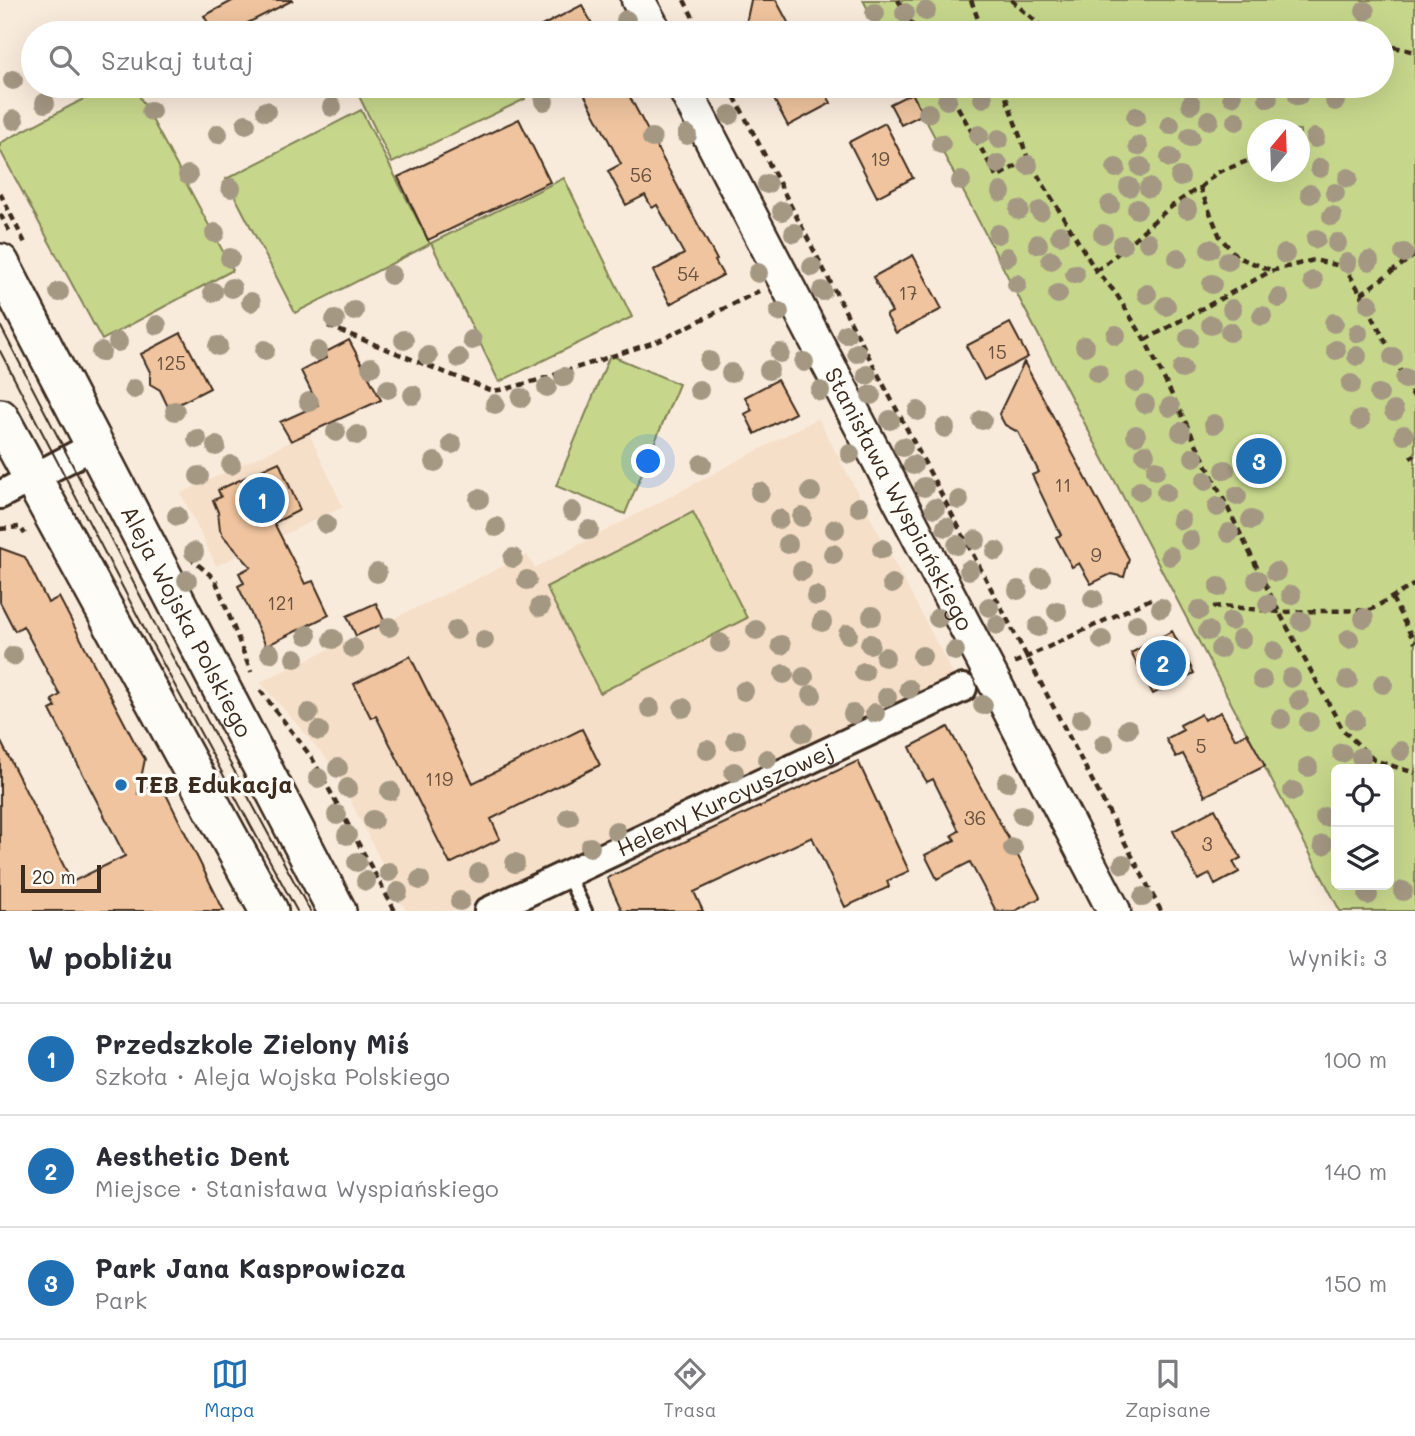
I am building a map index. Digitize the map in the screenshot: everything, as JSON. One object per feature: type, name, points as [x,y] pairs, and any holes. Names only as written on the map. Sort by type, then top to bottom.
[{"type":"main road","name":"Aleja Wojska Polskiego","points":[[0,263],[337,911]]},
{"type":"main road","points":[[0,418],[16,487],[137,666],[269,911]]},
{"type":"street","points":[[638,0],[649,21]]},
{"type":"street","name":"Stanisława Wyspiańskiego","points":[[689,98],[1114,911]]},
{"type":"street","points":[[16,487],[95,446]]},
{"type":"street","name":"Heleny Kurcyuszowej","points":[[488,911],[963,688]]},
{"type":"lane","points":[[566,874],[585,911]]},
{"type":"path","points":[[684,0],[695,21]]},
{"type":"path","points":[[898,0],[910,21]]},
{"type":"path","points":[[971,0],[979,21]]},
{"type":"path","points":[[1011,0],[1035,21]]},
{"type":"path","points":[[1394,47],[1415,52]]},
{"type":"path","points":[[735,98],[1161,911]]},
{"type":"path","points":[[953,98],[997,177],[1028,159]]},
{"type":"path","points":[[1006,98],[1028,159],[1096,271],[1115,292],[1145,340],[1279,612],[1343,730],[1374,760],[1415,773]]},
{"type":"path","points":[[1096,271],[1216,173],[1247,161]]},
{"type":"path","points":[[1200,188],[1220,237],[1237,257],[1272,271]]},
{"type":"path","points":[[1361,294],[1415,255]]},
{"type":"path","points":[[1145,340],[1272,271],[1314,260],[1345,267],[1415,399]]},
{"type":"path","points":[[328,326],[492,391],[542,379],[661,340],[759,290]]},
{"type":"path","points":[[180,549],[215,579],[251,673]]},
{"type":"path","points":[[1213,607],[1279,612],[1370,610],[1415,584]]},
{"type":"path","points":[[1026,657],[1155,597]]},
{"type":"path","points":[[1392,598],[1415,643]]},
{"type":"path","points":[[256,685],[312,758],[395,911]]},
{"type":"shaded area","points":[[818,418],[956,679],[454,911],[406,911],[333,766],[260,682],[527,555],[535,568]]},
{"type":"shaded area","points":[[309,433],[343,507],[216,566],[181,493]]},
{"type":"green space","points":[[863,0],[1415,0],[1415,911],[1340,911],[914,98],[1394,98],[1394,21],[874,21]]},
{"type":"green space","points":[[85,98],[140,98],[233,270],[102,340],[0,150],[0,143]]},
{"type":"green space","points":[[360,98],[525,98],[525,99],[392,163]]},
{"type":"green space","points":[[361,110],[430,244],[295,313],[226,179]]},
{"type":"green space","points":[[564,178],[632,317],[499,382],[431,243]]},
{"type":"green space","points":[[610,355],[679,384],[625,514],[556,486]]},
{"type":"green space","points":[[693,512],[747,618],[600,693],[546,587]]},
{"type":"building","points":[[234,0],[293,0],[252,21],[207,21],[204,16]]},
{"type":"building","points":[[751,0],[776,0],[787,21],[747,21]]},
{"type":"building","points":[[582,5],[591,21],[551,21]]},
{"type":"building","points":[[586,98],[630,98],[723,275],[670,304],[653,271],[684,254],[657,205],[652,208],[645,195],[626,205],[608,171],[621,164]]},
{"type":"building","points":[[773,98],[828,98],[831,103],[788,126]]},
{"type":"building","points":[[902,98],[915,98],[923,114],[901,125],[890,104]]},
{"type":"building","points":[[519,119],[550,182],[428,240],[398,177]]},
{"type":"building","points":[[885,123],[913,178],[877,197],[849,142]]},
{"type":"building","points":[[913,255],[942,309],[896,333],[886,315],[892,312],[873,277]]},
{"type":"building","points":[[1010,323],[1028,357],[984,380],[966,346]]},
{"type":"building","points":[[181,333],[210,388],[169,409],[160,390],[150,384],[150,372],[141,354]]},
{"type":"building","points":[[349,340],[381,400],[291,441],[280,422],[318,405],[301,371],[326,358],[324,353]]},
{"type":"building","points":[[1024,362],[1129,559],[1124,577],[1111,574],[1091,584],[1079,563],[1072,567],[1056,537],[1061,535],[1032,475],[1039,472],[1018,432],[1005,425],[999,414]]},
{"type":"building","points":[[777,380],[795,413],[755,434],[745,414],[752,410],[745,397]]},
{"type":"building","points":[[279,462],[300,510],[274,523],[305,584],[313,581],[329,615],[266,646],[238,586],[244,583],[239,573],[251,567],[220,530],[218,512],[213,500],[221,497],[218,490]]},
{"type":"building","points":[[0,548],[25,557],[48,603],[59,597],[145,759],[138,793],[160,782],[224,911],[0,911],[0,740],[72,882],[125,856],[50,710],[56,707],[52,700],[60,695],[23,626],[15,631],[0,602]]},
{"type":"building","points":[[376,603],[385,623],[356,636],[347,616]]},
{"type":"building","points":[[1172,631],[1194,673],[1153,694],[1131,653]]},
{"type":"building","points":[[410,656],[473,783],[582,729],[600,765],[491,819],[500,839],[450,864],[376,716],[371,718],[354,684]]},
{"type":"building","points":[[1221,712],[1235,739],[1247,733],[1265,766],[1205,796],[1183,754],[1176,757],[1166,739],[1183,730],[1180,725],[1201,714],[1204,720]]},
{"type":"building","points":[[948,727],[1039,895],[1040,898],[1015,911],[996,911],[970,862],[937,879],[925,855],[955,840],[952,835],[959,831],[933,779],[927,782],[910,747]]},
{"type":"building","points":[[858,761],[909,871],[887,881],[889,887],[845,907],[812,837],[694,892],[703,911],[622,911],[607,878]]},
{"type":"building","points":[[1215,809],[1241,858],[1233,862],[1239,872],[1215,885],[1210,874],[1198,880],[1173,831]]},
{"type":"tram line","points":[[0,325],[158,630],[310,911]]},
{"type":"tram line","points":[[0,351],[148,636],[297,911]]},
{"type":"place","name":"Park Jana Kasprowicza","points":[[1259,461]]},
{"type":"place","name":"Przedszkole Zielony Miś","points":[[262,500]]},
{"type":"place","name":"Aesthetic Dent","points":[[1163,663]]},
{"type":"place","name":"TEB Edukacja","points":[[121,785]]}]
